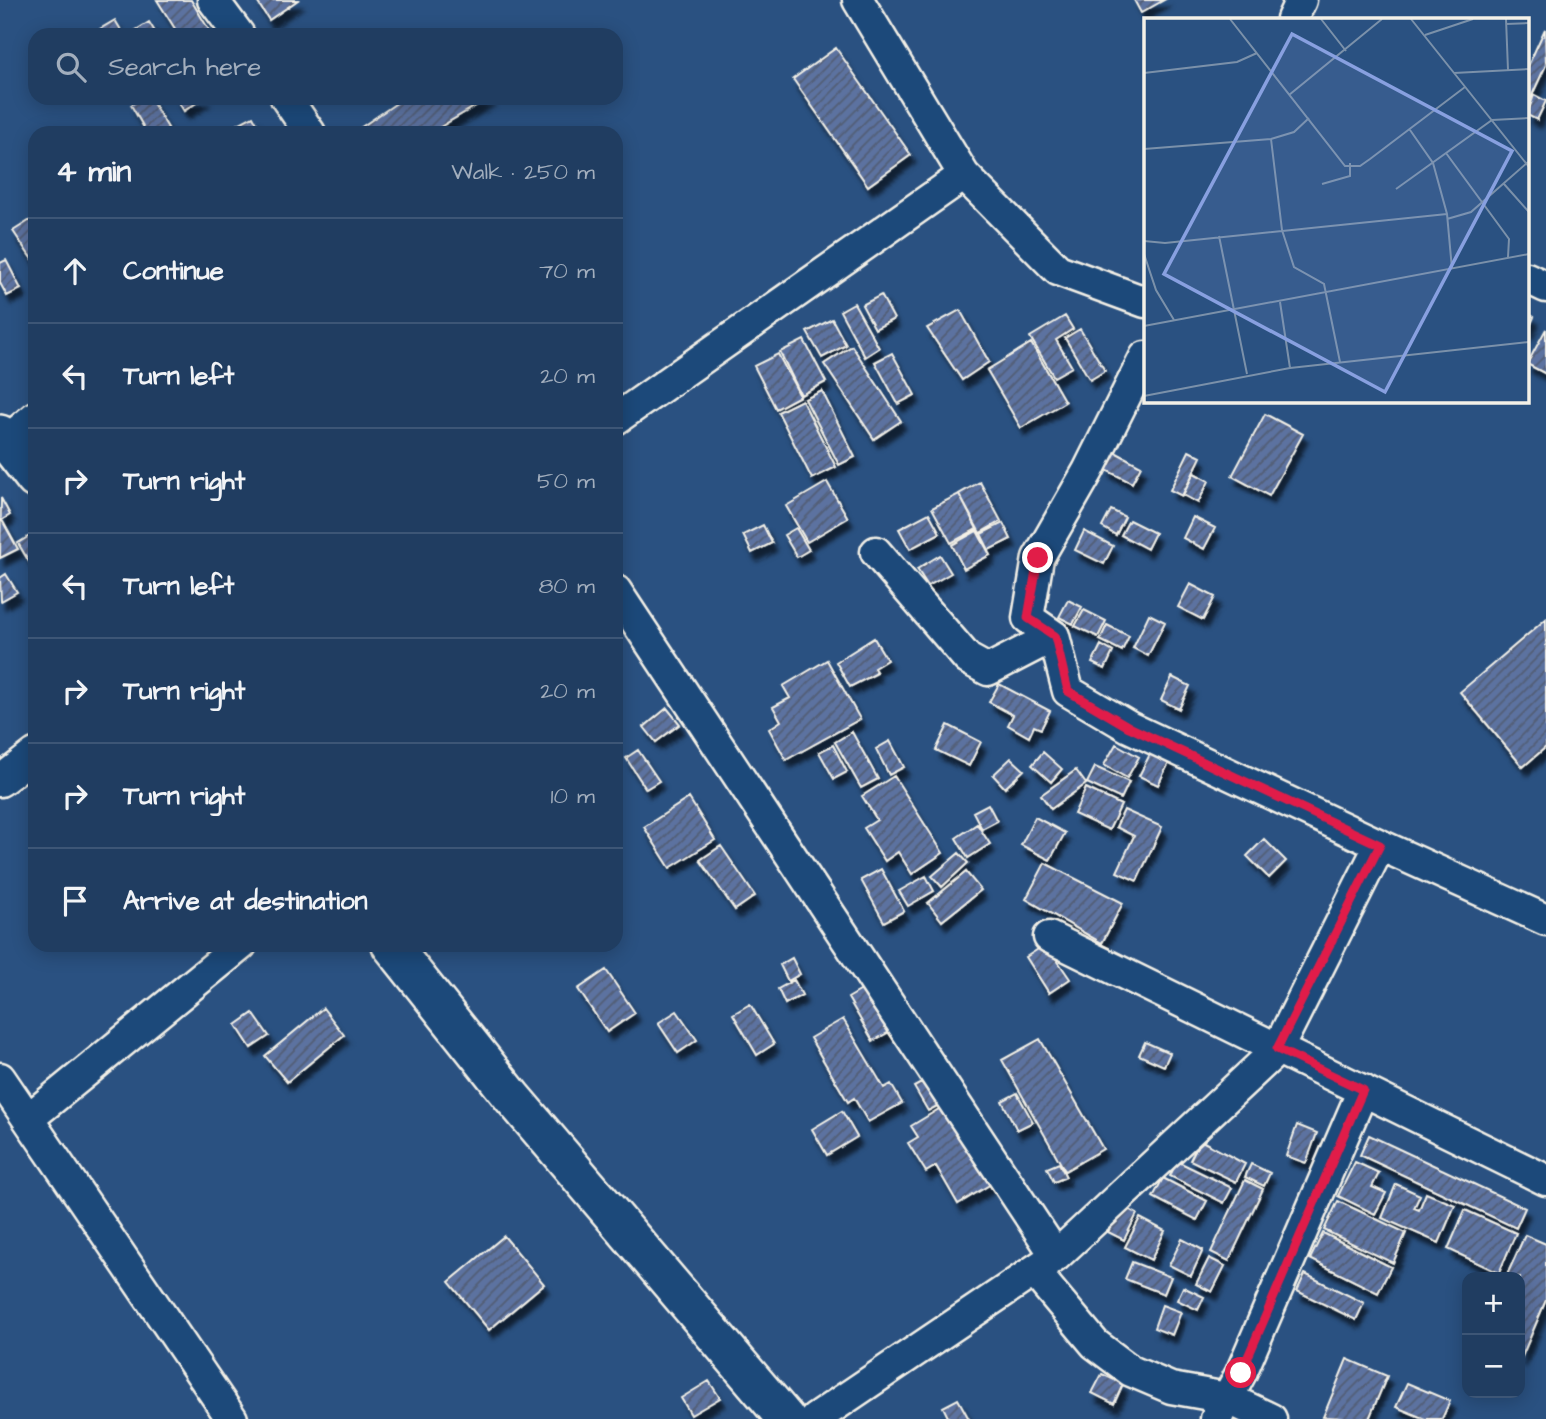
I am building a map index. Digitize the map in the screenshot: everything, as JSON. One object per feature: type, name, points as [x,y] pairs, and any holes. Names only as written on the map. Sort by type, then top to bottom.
[{"type":"street","points":[[213,0],[234,28]]},
{"type":"street","points":[[858,0],[964,175],[1058,270],[1144,302]]},
{"type":"street","points":[[1293,18],[1301,0]]},
{"type":"street","points":[[291,105],[305,126]]},
{"type":"street","points":[[623,414],[964,175]]},
{"type":"street","points":[[1528,278],[1546,287]]},
{"type":"street","points":[[1144,359],[1088,471],[1038,558],[1028,618],[1055,636],[1068,691],[1129,727],[1546,920]]},
{"type":"street","points":[[28,422],[2,441],[28,471]]},
{"type":"street","points":[[876,552],[968,659],[988,670],[1055,636]]},
{"type":"street","points":[[623,602],[1095,1344],[1131,1371],[1222,1409],[1271,1419]]},
{"type":"street","points":[[0,781],[28,759]]},
{"type":"street","points":[[815,1419],[1045,1264],[1277,1049],[1380,845]]},
{"type":"street","points":[[1049,937],[1546,1180]]},
{"type":"street","points":[[28,1119],[232,952]]},
{"type":"street","points":[[397,952],[512,1097],[786,1419]]},
{"type":"street","points":[[0,1078],[232,1419]]},
{"type":"street","points":[[1222,1409],[1241,1373],[1363,1090]]},
{"type":"building","points":[[157,0],[191,0],[208,28],[175,28]]},
{"type":"building","points":[[256,0],[298,0],[269,20]]},
{"type":"building","points":[[1134,0],[1164,0],[1141,13]]},
{"type":"building","points":[[115,20],[120,28],[102,28]]},
{"type":"building","points":[[149,22],[153,28],[139,28]]},
{"type":"building","points":[[1545,29],[1546,65],[1528,104],[1528,66]]},
{"type":"building","points":[[836,48],[911,155],[868,186],[793,79]]},
{"type":"building","points":[[1534,95],[1546,101],[1537,120],[1528,116]]},
{"type":"building","points":[[131,105],[154,105],[167,126],[143,126]]},
{"type":"building","points":[[180,105],[193,105],[184,111]]},
{"type":"building","points":[[394,105],[477,105],[442,126],[363,126]]},
{"type":"building","points":[[253,116],[258,126],[234,126]]},
{"type":"building","points":[[28,221],[28,254],[13,231]]},
{"type":"building","points":[[6,260],[21,289],[7,296],[0,283],[0,263]]},
{"type":"building","points":[[881,295],[894,319],[875,329],[862,305]]},
{"type":"building","points":[[854,303],[879,348],[865,357],[840,311]]},
{"type":"building","points":[[960,310],[989,362],[962,380],[927,328]]},
{"type":"building","points":[[1528,314],[1534,317],[1528,331]]},
{"type":"building","points":[[1065,316],[1073,329],[1056,340],[1072,367],[1054,377],[1030,337]]},
{"type":"building","points":[[832,319],[846,345],[822,358],[807,332]]},
{"type":"building","points":[[1080,329],[1105,371],[1090,380],[1065,338]]},
{"type":"building","points":[[1546,329],[1546,374],[1528,362]]},
{"type":"building","points":[[804,340],[826,382],[801,395],[780,352]]},
{"type":"building","points":[[1031,343],[1065,402],[1021,428],[987,370]]},
{"type":"building","points":[[852,346],[901,421],[874,439],[824,364]]},
{"type":"building","points":[[892,353],[915,395],[898,404],[875,362]]},
{"type":"building","points":[[778,354],[800,396],[776,409],[754,366]]},
{"type":"building","points":[[822,391],[855,457],[839,465],[805,399]]},
{"type":"building","points":[[802,400],[836,467],[812,479],[778,412]]},
{"type":"building","points":[[1265,414],[1303,434],[1269,496],[1232,476]]},
{"type":"building","points":[[1189,451],[1201,457],[1182,496],[1170,490]]},
{"type":"building","points":[[1115,452],[1141,466],[1132,483],[1106,470]]},
{"type":"building","points":[[1194,473],[1209,481],[1198,503],[1183,495]]},
{"type":"building","points":[[827,482],[848,518],[807,542],[786,506]]},
{"type":"building","points":[[980,482],[1001,521],[980,533],[959,494]]},
{"type":"building","points":[[959,494],[977,529],[951,543],[932,508]]},
{"type":"building","points":[[1,498],[10,515],[2,520],[18,549],[0,558]]},
{"type":"building","points":[[1111,510],[1125,517],[1116,535],[1102,527]]},
{"type":"building","points":[[929,513],[940,533],[910,549],[899,529]]},
{"type":"building","points":[[1193,517],[1215,528],[1204,549],[1183,538]]},
{"type":"building","points":[[1129,520],[1155,533],[1147,549],[1121,535]]},
{"type":"building","points":[[1003,523],[1011,539],[989,550],[981,534]]},
{"type":"building","points":[[763,525],[772,543],[752,553],[743,535]]},
{"type":"building","points":[[796,528],[809,550],[797,557],[784,535]]},
{"type":"building","points":[[977,531],[990,555],[964,569],[952,545]]},
{"type":"building","points":[[1084,531],[1113,546],[1104,564],[1075,550]]},
{"type":"building","points":[[28,537],[28,560],[18,543]]},
{"type":"building","points":[[940,555],[951,573],[928,586],[917,569]]},
{"type":"building","points":[[6,574],[17,592],[1,601],[0,578]]},
{"type":"building","points":[[1190,584],[1215,597],[1203,620],[1178,607]]},
{"type":"building","points":[[1068,600],[1082,607],[1073,624],[1059,617]]},
{"type":"building","points":[[1084,610],[1106,621],[1098,637],[1075,626]]},
{"type":"building","points":[[1149,614],[1165,622],[1148,656],[1133,648]]},
{"type":"building","points":[[1546,619],[1546,747],[1523,767],[1460,692]]},
{"type":"building","points":[[1107,625],[1129,636],[1122,651],[1100,640]]},
{"type":"building","points":[[874,638],[887,660],[874,668],[877,673],[850,687],[836,662]]},
{"type":"building","points":[[1101,645],[1113,652],[1105,669],[1092,663]]},
{"type":"building","points":[[827,660],[860,719],[786,760],[769,729],[781,721],[773,707],[790,698],[783,686]]},
{"type":"building","points":[[1172,677],[1190,686],[1179,709],[1161,700]]},
{"type":"building","points":[[999,684],[1050,711],[1041,729],[1034,726],[1029,737],[1008,725],[1013,715],[989,702]]},
{"type":"building","points":[[667,708],[680,724],[656,742],[644,727]]},
{"type":"building","points":[[948,725],[981,742],[969,766],[936,750]]},
{"type":"building","points":[[852,732],[878,779],[861,788],[835,742]]},
{"type":"building","points":[[890,741],[904,767],[889,775],[876,749]]},
{"type":"building","points":[[1116,744],[1139,757],[1127,778],[1104,765]]},
{"type":"building","points":[[833,745],[847,772],[834,779],[819,752]]},
{"type":"building","points":[[638,750],[659,781],[646,789],[626,758]]},
{"type":"building","points":[[1152,750],[1171,759],[1158,785],[1139,776]]},
{"type":"building","points":[[1043,752],[1062,769],[1051,782],[1032,765]]},
{"type":"building","points":[[1011,758],[1024,770],[1005,788],[993,775]]},
{"type":"building","points":[[1095,767],[1129,782],[1121,799],[1087,783]]},
{"type":"building","points":[[1076,770],[1086,784],[1051,809],[1041,795]]},
{"type":"building","points":[[894,776],[943,853],[912,874],[898,852],[885,861],[864,828],[877,820],[862,796]]},
{"type":"building","points":[[1086,788],[1121,805],[1109,830],[1074,814]]},
{"type":"building","points":[[689,798],[715,840],[670,868],[644,827]]},
{"type":"building","points":[[988,804],[997,821],[982,829],[973,812]]},
{"type":"building","points":[[1124,810],[1162,827],[1137,881],[1117,872],[1134,836],[1116,827]]},
{"type":"building","points":[[1035,817],[1065,833],[1050,860],[1021,845]]},
{"type":"building","points":[[977,824],[990,844],[968,858],[956,838]]},
{"type":"building","points":[[1264,839],[1286,861],[1269,878],[1247,856]]},
{"type":"building","points":[[721,846],[755,896],[735,910],[700,860]]},
{"type":"building","points":[[959,853],[968,863],[942,887],[932,876]]},
{"type":"building","points":[[1045,863],[1123,903],[1102,943],[1026,899]]},
{"type":"building","points":[[881,869],[904,911],[884,922],[861,880]]},
{"type":"building","points":[[966,872],[981,890],[942,921],[928,903]]},
{"type":"building","points":[[926,876],[934,891],[908,906],[899,891]]},
{"type":"building","points":[[1046,944],[1070,979],[1049,993],[1026,957]]},
{"type":"building","points":[[792,958],[800,974],[788,981],[780,965]]},
{"type":"building","points":[[606,970],[635,1013],[607,1032],[578,989]]},
{"type":"building","points":[[794,980],[802,995],[785,1004],[778,989]]},
{"type":"building","points":[[865,988],[891,1031],[873,1041],[848,998]]},
{"type":"building","points":[[750,1004],[774,1044],[757,1055],[733,1014]]},
{"type":"building","points":[[323,1008],[344,1035],[287,1082],[265,1056]]},
{"type":"building","points":[[677,1011],[697,1040],[678,1053],[658,1023]]},
{"type":"building","points":[[253,1013],[269,1036],[251,1048],[236,1025]]},
{"type":"building","points":[[843,1019],[884,1088],[891,1084],[902,1103],[868,1122],[854,1098],[848,1102],[810,1038]]},
{"type":"building","points":[[1040,1039],[1103,1149],[1065,1171],[1002,1060]]},
{"type":"building","points":[[1145,1042],[1170,1053],[1164,1066],[1139,1055]]},
{"type":"building","points":[[925,1081],[939,1105],[928,1111],[914,1087]]},
{"type":"building","points":[[1017,1093],[1033,1122],[1017,1130],[1002,1101]]},
{"type":"building","points":[[944,1106],[991,1184],[958,1204],[936,1166],[926,1172],[908,1143],[918,1137],[911,1126]]},
{"type":"building","points":[[842,1111],[857,1137],[827,1155],[812,1129]]},
{"type":"building","points":[[1297,1125],[1317,1133],[1306,1163],[1286,1156]]},
{"type":"building","points":[[1369,1135],[1525,1208],[1516,1228],[1360,1155]]},
{"type":"building","points":[[1200,1140],[1245,1164],[1236,1182],[1190,1160]]},
{"type":"building","points":[[1177,1161],[1232,1188],[1224,1203],[1170,1176]]},
{"type":"building","points":[[1355,1162],[1379,1173],[1372,1187],[1386,1193],[1375,1214],[1338,1196]]},
{"type":"building","points":[[1059,1163],[1066,1177],[1054,1182],[1047,1168]]},
{"type":"building","points":[[1251,1164],[1270,1173],[1264,1186],[1245,1177]]},
{"type":"building","points":[[1163,1178],[1207,1201],[1197,1220],[1153,1197]]},
{"type":"building","points":[[1245,1180],[1263,1189],[1229,1261],[1211,1252]]},
{"type":"building","points":[[1396,1184],[1420,1195],[1414,1208],[1419,1210],[1426,1193],[1455,1205],[1439,1243],[1382,1218]]},
{"type":"building","points":[[1338,1201],[1406,1233],[1393,1263],[1324,1230]]},
{"type":"building","points":[[1121,1205],[1137,1214],[1124,1240],[1108,1232]]},
{"type":"building","points":[[1465,1210],[1516,1233],[1499,1272],[1448,1249]]},
{"type":"building","points":[[1140,1218],[1165,1231],[1151,1260],[1125,1247]]},
{"type":"building","points":[[1323,1233],[1391,1267],[1378,1293],[1310,1259]]},
{"type":"building","points":[[1525,1235],[1546,1244],[1546,1300],[1525,1350],[1525,1272],[1508,1272]]},
{"type":"building","points":[[504,1236],[544,1284],[489,1330],[449,1282]]},
{"type":"building","points":[[1182,1239],[1203,1250],[1191,1276],[1169,1265]]},
{"type":"building","points":[[1209,1258],[1225,1266],[1212,1292],[1196,1284]]},
{"type":"building","points":[[1132,1262],[1171,1277],[1164,1294],[1125,1279]]},
{"type":"building","points":[[1305,1274],[1364,1303],[1356,1320],[1297,1291]]},
{"type":"building","points":[[1183,1287],[1204,1297],[1198,1310],[1177,1300]]},
{"type":"building","points":[[1162,1305],[1181,1312],[1172,1335],[1154,1328]]},
{"type":"building","points":[[1347,1359],[1387,1376],[1369,1419],[1323,1417]]},
{"type":"building","points":[[1102,1374],[1123,1384],[1114,1404],[1092,1393]]},
{"type":"building","points":[[709,1381],[720,1398],[691,1415],[681,1398]]},
{"type":"building","points":[[1407,1383],[1450,1401],[1442,1419],[1425,1419],[1396,1407]]},
{"type":"building","points":[[958,1399],[969,1419],[949,1419],[943,1407]]},
{"type":"route","points":[[1038,558],[1028,618],[1055,636],[1068,691],[1129,727],[1380,845],[1277,1049],[1363,1090],[1241,1373]]}]
